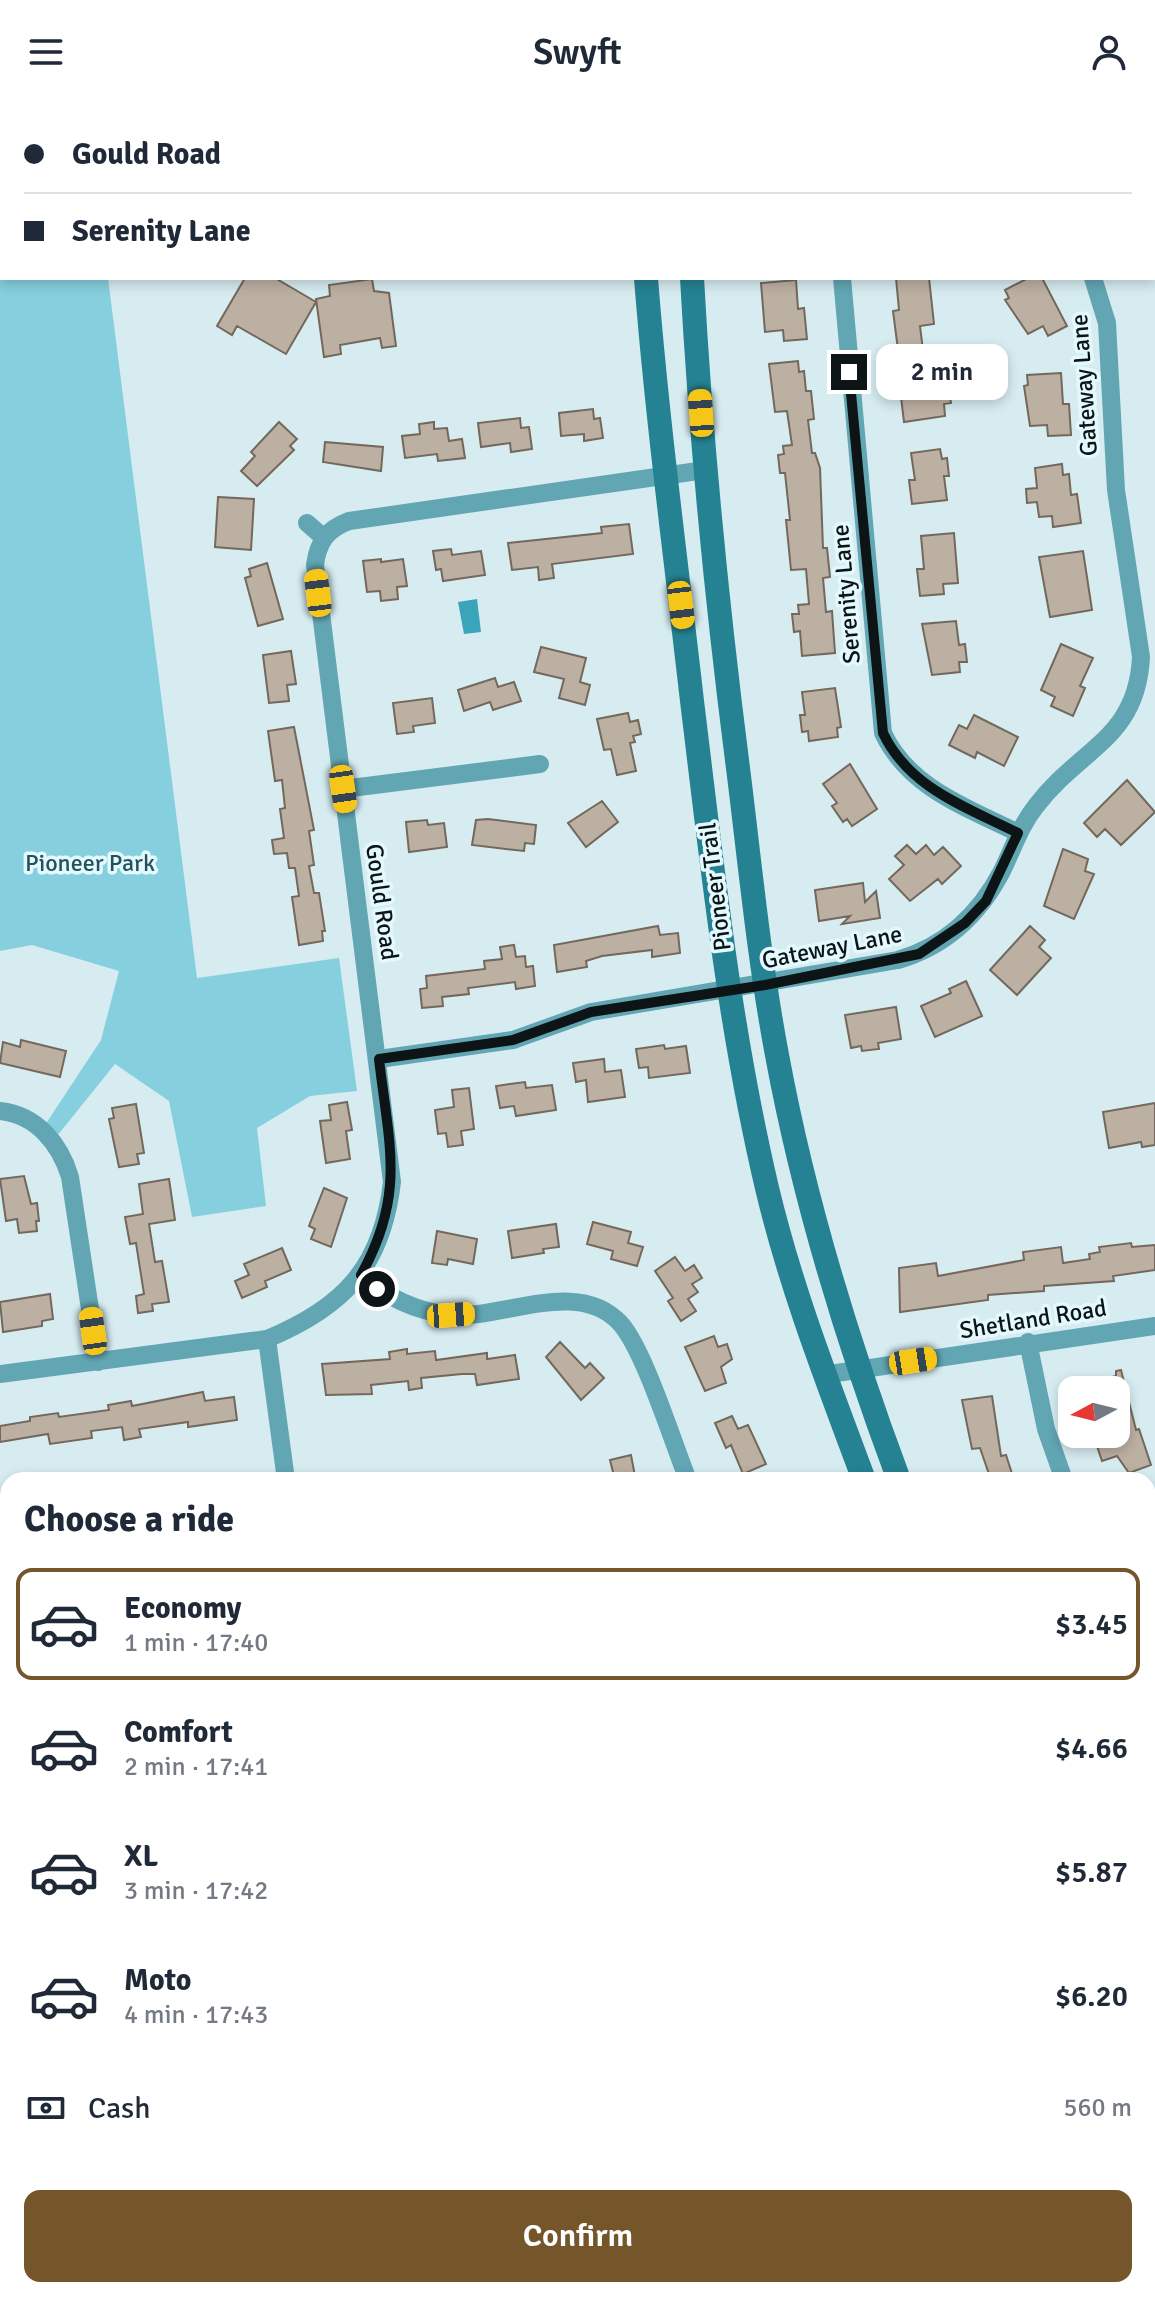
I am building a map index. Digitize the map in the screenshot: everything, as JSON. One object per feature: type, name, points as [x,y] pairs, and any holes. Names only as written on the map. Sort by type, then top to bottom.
[{"type":"main road","name":"Pioneer Trail","points":[[646,280],[665,475],[728,991],[767,1189],[823,1375],[861,1472]]},
{"type":"main road","name":"Pioneer Trail","points":[[692,280],[705,470],[765,985],[803,1179],[859,1369],[896,1472]]},
{"type":"street","name":"Serenity Lane","points":[[842,280],[883,733],[902,765],[928,787],[1018,833]]},
{"type":"street","name":"Gateway Lane","points":[[379,1059],[513,1040],[591,1012],[765,985],[898,960],[942,941],[986,901],[1018,833],[1050,787],[1128,715],[1141,674],[1116,490],[1107,323],[1094,280]]},
{"type":"street","points":[[307,523],[323,537],[335,526],[349,521],[705,470]]},
{"type":"street","name":"Gould Road","points":[[0,1374],[267,1339],[326,1309],[361,1275],[388,1215],[392,1182],[379,1059],[315,565],[323,537]]},
{"type":"street","points":[[343,789],[540,764]]},
{"type":"street","points":[[0,1111],[28,1120],[48,1135],[63,1154],[70,1177],[98,1362]]},
{"type":"street","points":[[361,1275],[400,1302],[451,1315],[566,1302],[587,1303],[606,1311],[632,1341],[685,1472]]},
{"type":"street","name":"Shetland Road","points":[[823,1375],[1028,1342],[1155,1326]]},
{"type":"street","points":[[267,1339],[285,1472]]},
{"type":"street","points":[[1028,1342],[1046,1429],[1061,1472]]},
{"type":"green space","name":"Pioneer Park","points":[[0,280],[108,280],[197,978],[339,958],[357,1091],[310,1096],[257,1128],[266,1206],[192,1217],[169,1101],[115,1064],[57,1136],[45,1125],[101,1040],[119,971],[32,945],[0,951]]},
{"type":"shaded area","points":[[477,599],[481,632],[464,634],[458,602]]},
{"type":"building","points":[[244,280],[278,280],[316,302],[286,354],[237,326],[232,335],[217,326]]},
{"type":"building","points":[[372,280],[374,291],[389,293],[396,346],[382,348],[380,338],[340,345],[341,354],[324,357],[316,299],[330,296],[329,285]]},
{"type":"building","points":[[796,280],[798,309],[804,308],[807,339],[784,341],[783,330],[765,332],[761,283]]},
{"type":"building","points":[[896,280],[929,280],[934,324],[920,326],[924,358],[943,355],[951,403],[944,404],[945,416],[904,422],[901,397],[904,396],[893,311],[899,310]]},
{"type":"building","points":[[1024,280],[1043,280],[1067,326],[1048,336],[1043,326],[1028,334],[1005,300],[1009,298],[1005,290]]},
{"type":"building","points":[[798,361],[799,372],[804,371],[806,391],[811,391],[814,419],[808,420],[812,453],[815,453],[820,468],[823,548],[827,548],[830,577],[823,578],[826,612],[832,611],[835,653],[802,656],[800,631],[794,632],[792,614],[799,614],[798,605],[809,604],[806,569],[791,570],[785,473],[780,473],[778,455],[784,454],[783,446],[792,445],[787,411],[775,412],[769,364]]},
{"type":"building","points":[[1061,373],[1063,404],[1069,404],[1071,435],[1048,436],[1047,425],[1030,426],[1024,386],[1028,385],[1027,375]]},
{"type":"building","points":[[593,409],[594,419],[600,418],[603,438],[584,441],[584,434],[561,436],[559,413]]},
{"type":"building","points":[[520,418],[521,428],[529,427],[532,449],[511,452],[510,443],[481,447],[478,423]]},
{"type":"building","points":[[279,422],[297,439],[290,446],[294,450],[257,486],[241,471],[255,456],[251,452]]},
{"type":"building","points":[[434,422],[434,429],[447,428],[449,441],[462,439],[465,458],[438,461],[437,454],[405,458],[402,436],[420,434],[419,424]]},
{"type":"building","points":[[325,442],[383,447],[381,471],[323,462]]},
{"type":"building","points":[[940,449],[942,459],[947,458],[949,476],[944,476],[947,500],[912,504],[909,480],[915,480],[911,453]]},
{"type":"building","points":[[1062,464],[1063,475],[1069,474],[1071,495],[1077,494],[1081,523],[1053,527],[1052,516],[1039,517],[1037,502],[1027,503],[1026,489],[1037,488],[1035,468]]},
{"type":"building","points":[[218,497],[254,499],[251,550],[215,547]]},
{"type":"building","points":[[629,524],[633,554],[552,564],[554,578],[539,580],[538,567],[512,570],[508,543],[602,533],[601,527]]},
{"type":"building","points":[[954,533],[958,583],[943,584],[944,594],[920,596],[917,569],[924,569],[921,536]]},
{"type":"building","points":[[451,549],[452,555],[481,551],[485,575],[443,581],[441,569],[436,570],[433,551]]},
{"type":"building","points":[[1083,551],[1092,610],[1050,617],[1039,557]]},
{"type":"building","points":[[381,559],[381,562],[403,559],[407,586],[397,587],[398,599],[381,601],[380,591],[367,592],[363,561]]},
{"type":"building","points":[[267,563],[283,619],[258,626],[245,578],[251,576],[249,569]]},
{"type":"building","points":[[956,621],[959,645],[965,644],[967,662],[959,662],[960,672],[932,675],[922,624]]},
{"type":"building","points":[[1061,644],[1093,658],[1080,686],[1085,688],[1073,716],[1051,706],[1055,697],[1041,690]]},
{"type":"building","points":[[541,647],[586,658],[580,682],[590,685],[585,705],[559,698],[564,679],[534,672]]},
{"type":"building","points":[[291,651],[296,684],[287,685],[289,701],[269,703],[263,655]]},
{"type":"building","points":[[495,678],[498,687],[514,682],[521,701],[493,710],[490,702],[464,711],[458,690]]},
{"type":"building","points":[[835,688],[841,727],[837,728],[838,737],[809,741],[808,731],[802,732],[800,715],[805,715],[802,692]]},
{"type":"building","points":[[432,698],[435,723],[413,726],[414,732],[397,734],[393,703]]},
{"type":"building","points":[[628,713],[630,722],[638,720],[641,734],[633,736],[635,742],[630,743],[636,771],[617,775],[611,749],[604,750],[597,719]]},
{"type":"building","points":[[974,715],[1018,737],[1004,766],[977,752],[975,758],[949,745],[959,725],[967,729]]},
{"type":"building","points":[[294,727],[314,830],[309,831],[314,865],[309,866],[314,893],[319,893],[325,931],[322,931],[323,941],[299,945],[292,897],[299,896],[295,868],[289,868],[287,853],[274,854],[272,840],[284,838],[280,809],[285,808],[282,780],[275,781],[268,731]]},
{"type":"building","points":[[850,764],[877,809],[852,826],[847,819],[843,822],[832,806],[837,803],[823,784]]},
{"type":"building","points":[[1127,780],[1155,812],[1121,845],[1105,829],[1097,837],[1084,823]]},
{"type":"building","points":[[602,801],[618,822],[586,847],[568,823]]},
{"type":"building","points":[[427,820],[428,825],[444,823],[447,847],[409,852],[406,822]]},
{"type":"building","points":[[476,820],[536,825],[534,844],[525,843],[524,851],[472,845]]},
{"type":"building","points":[[907,845],[916,854],[926,845],[934,855],[943,847],[961,866],[942,884],[938,879],[910,901],[889,879],[904,865],[895,856]]},
{"type":"building","points":[[1063,849],[1088,859],[1085,871],[1094,874],[1074,919],[1044,906]]},
{"type":"building","points":[[863,883],[865,902],[876,891],[880,918],[842,924],[850,916],[819,921],[815,890]]},
{"type":"building","points":[[658,926],[660,935],[678,933],[680,953],[652,957],[652,950],[602,956],[586,961],[587,967],[557,972],[554,945]]},
{"type":"building","points":[[1030,926],[1045,940],[1039,947],[1051,958],[1017,995],[990,970]]},
{"type":"building","points":[[514,945],[516,957],[525,956],[526,967],[533,966],[535,986],[516,989],[515,982],[468,988],[469,994],[442,997],[443,1006],[422,1008],[420,989],[427,988],[426,976],[485,969],[484,961],[502,959],[500,947]]},
{"type":"building","points":[[966,981],[982,1016],[935,1037],[921,1006],[951,993],[949,989]]},
{"type":"building","points":[[896,1007],[901,1039],[878,1043],[879,1049],[862,1051],[861,1046],[851,1048],[845,1015]]},
{"type":"building","points":[[21,1040],[66,1051],[60,1077],[0,1063],[3,1042],[20,1047]]},
{"type":"building","points":[[664,1045],[665,1049],[686,1046],[690,1073],[649,1078],[648,1067],[639,1068],[636,1049]]},
{"type":"building","points":[[604,1059],[605,1072],[621,1070],[625,1097],[588,1102],[586,1080],[576,1082],[573,1063]]},
{"type":"building","points":[[525,1082],[526,1088],[552,1085],[556,1110],[516,1116],[514,1106],[500,1108],[496,1086]]},
{"type":"building","points":[[469,1088],[474,1129],[461,1131],[463,1145],[448,1147],[446,1133],[438,1134],[435,1110],[454,1107],[452,1090]]},
{"type":"building","points":[[347,1102],[352,1130],[346,1131],[350,1159],[326,1163],[320,1121],[331,1120],[329,1105]]},
{"type":"building","points":[[1155,1103],[1155,1145],[1142,1147],[1141,1142],[1109,1148],[1103,1112]]},
{"type":"building","points":[[136,1104],[144,1153],[137,1154],[139,1164],[119,1167],[109,1119],[114,1118],[112,1108]]},
{"type":"building","points":[[24,1176],[31,1204],[37,1203],[39,1221],[36,1221],[37,1231],[19,1233],[17,1219],[6,1221],[0,1179]]},
{"type":"building","points":[[169,1179],[175,1220],[149,1224],[155,1262],[162,1261],[169,1302],[152,1304],[153,1311],[138,1313],[136,1296],[144,1294],[136,1243],[130,1244],[125,1217],[143,1214],[139,1184]]},
{"type":"building","points":[[324,1188],[347,1198],[331,1247],[311,1239],[315,1229],[309,1226]]},
{"type":"building","points":[[593,1222],[631,1232],[628,1243],[643,1247],[637,1266],[611,1259],[613,1251],[587,1244]]},
{"type":"building","points":[[556,1224],[559,1247],[543,1249],[544,1253],[512,1258],[508,1231]]},
{"type":"building","points":[[437,1231],[477,1239],[473,1264],[448,1259],[447,1265],[432,1263]]},
{"type":"building","points":[[1131,1243],[1132,1247],[1155,1245],[1155,1270],[1113,1276],[1114,1281],[1044,1286],[1044,1291],[988,1295],[988,1300],[900,1312],[899,1268],[936,1263],[938,1276],[1024,1260],[1023,1252],[1061,1247],[1063,1263],[1090,1259],[1089,1254],[1100,1252],[1099,1247]]},
{"type":"building","points":[[282,1248],[291,1270],[265,1281],[267,1287],[242,1298],[235,1281],[249,1275],[244,1264]]},
{"type":"building","points":[[675,1257],[685,1271],[694,1265],[702,1278],[692,1284],[698,1292],[688,1299],[696,1311],[681,1321],[668,1301],[673,1298],[655,1271]]},
{"type":"building","points":[[50,1294],[53,1319],[42,1321],[42,1326],[3,1332],[0,1302]]},
{"type":"building","points":[[714,1336],[718,1347],[727,1344],[732,1359],[721,1367],[726,1383],[705,1391],[685,1347]]},
{"type":"building","points":[[560,1342],[585,1368],[590,1363],[604,1378],[581,1400],[546,1357]]},
{"type":"building","points":[[407,1349],[407,1354],[435,1351],[436,1360],[487,1353],[487,1359],[515,1355],[519,1379],[477,1385],[475,1374],[462,1374],[421,1378],[422,1388],[409,1390],[408,1381],[371,1385],[372,1394],[326,1395],[322,1364],[390,1359],[389,1352]]},
{"type":"building","points":[[203,1392],[205,1401],[234,1397],[237,1420],[188,1427],[188,1422],[139,1429],[141,1437],[124,1440],[122,1427],[91,1431],[92,1438],[50,1444],[48,1434],[0,1442],[0,1426],[30,1421],[30,1417],[58,1413],[59,1417],[109,1410],[108,1405],[131,1401],[132,1406]]},
{"type":"building","points":[[992,1396],[1001,1456],[1006,1455],[1011,1472],[988,1472],[980,1448],[972,1449],[962,1400]]},
{"type":"building","points":[[1130,1406],[1151,1465],[1128,1472],[1117,1456],[1102,1461],[1098,1448],[1130,1448]]},
{"type":"building","points":[[732,1416],[738,1429],[748,1425],[766,1464],[742,1472],[731,1445],[726,1448],[715,1423]]},
{"type":"building","points":[[631,1455],[634,1472],[613,1472],[610,1460]]},
{"type":"route","points":[[377,1289],[361,1275],[376,1248],[388,1215],[392,1182],[379,1059],[513,1040],[591,1012],[765,985],[919,954],[965,923],[986,901],[1003,869],[1018,833],[928,787],[902,765],[883,733],[868,548],[849,372]]}]
